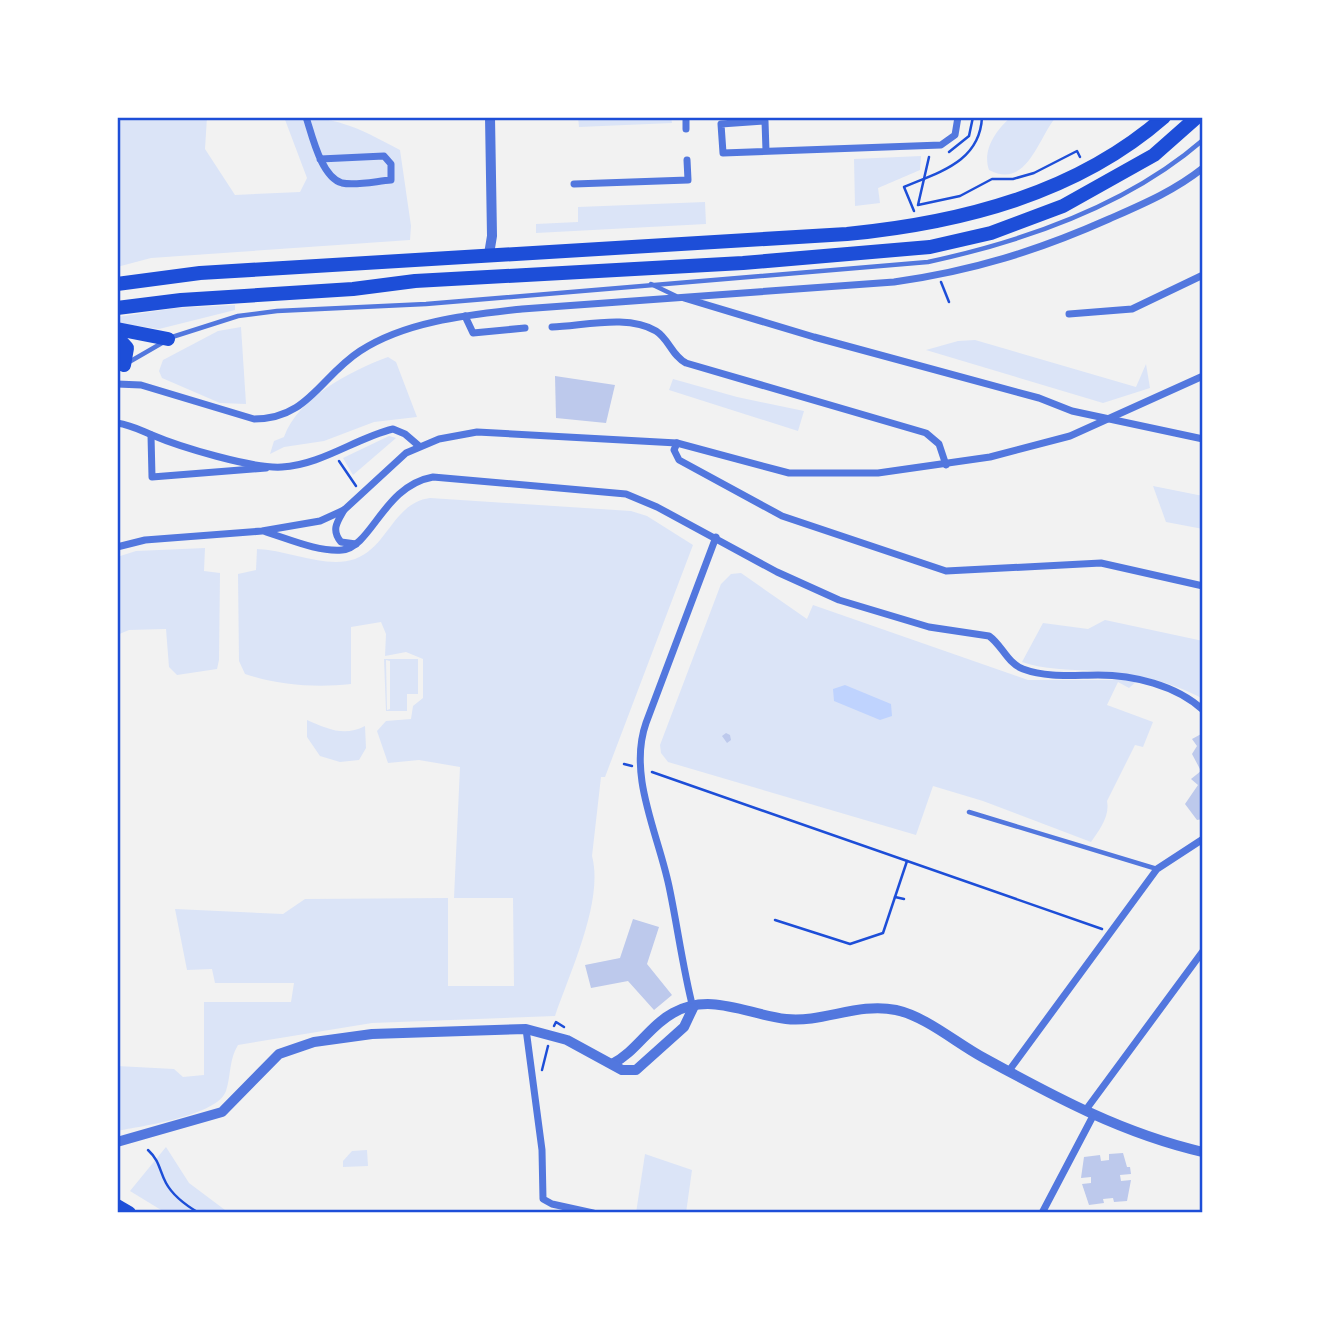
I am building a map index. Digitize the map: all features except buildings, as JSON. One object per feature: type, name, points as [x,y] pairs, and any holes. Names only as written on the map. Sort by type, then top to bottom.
[{"type":"highway","points":[[117,284],[200,272],[847,234],[935,223],[988,211],[1064,180],[1119,150],[1164,117]]},
{"type":"highway","points":[[415,281],[859,256],[930,247],[991,233],[1063,206],[1154,155],[1197,117]]},
{"type":"highway","points":[[117,308],[181,300],[353,289],[415,281],[481,271],[489,254]]},
{"type":"highway","points":[[117,329],[168,339]]},
{"type":"highway","points":[[117,337],[127,348],[121,367]]},
{"type":"street","points":[[306,117],[320,159],[341,182],[391,180],[391,164],[384,156],[320,159]]},
{"type":"street","points":[[489,254],[492,241],[490,117]]},
{"type":"street","points":[[686,117],[686,129]]},
{"type":"street","points":[[766,151],[765,121],[721,124],[723,153],[941,145],[955,135],[958,117]]},
{"type":"street","points":[[574,184],[688,180],[687,160]]},
{"type":"street","points":[[117,384],[141,385],[254,419],[273,420],[296,411],[359,352],[395,333],[465,316],[676,296],[894,282],[984,267],[1031,251],[1165,195],[1203,168]]},
{"type":"street","points":[[1069,314],[1132,309],[1203,275]]},
{"type":"street","points":[[676,296],[1111,419],[1203,439]]},
{"type":"street","points":[[465,316],[473,333],[525,328]]},
{"type":"street","points":[[552,327],[630,323],[655,330],[675,356],[686,363],[926,433],[939,444],[946,465]]},
{"type":"street","points":[[117,547],[181,536],[262,531],[320,521],[344,510],[389,467],[419,446],[452,436],[500,431],[677,443],[778,470],[808,475],[878,473],[946,465],[1025,449],[1111,419],[1203,376]]},
{"type":"street","points":[[117,424],[136,426],[152,435],[243,462],[274,467]]},
{"type":"street","points":[[152,435],[152,477],[309,462],[393,429],[405,433],[419,446]]},
{"type":"street","points":[[677,443],[674,450],[679,460],[782,516],[946,571],[1101,563],[1203,586]]},
{"type":"street","points":[[262,531],[330,549],[345,549],[356,544],[398,492],[415,482],[433,477],[614,492],[647,502],[716,537],[776,572],[839,600],[929,627],[989,636],[1019,667],[1056,676],[1139,679],[1186,698],[1203,710]]},
{"type":"street","points":[[344,510],[336,525],[337,536],[341,542],[356,544]]},
{"type":"street","points":[[117,1142],[222,1112],[279,1054],[314,1042],[372,1034],[526,1029],[567,1040],[622,1070],[636,1070],[684,1027],[693,1008],[670,889],[640,769],[643,732],[716,537]]},
{"type":"street","points":[[1008,1072],[1157,869],[1203,839]]},
{"type":"street","points":[[1042,1213],[1089,1113],[1203,951]]},
{"type":"street","points":[[612,1064],[625,1057],[673,1013],[715,1002],[760,1014],[806,1020],[862,1009],[898,1011],[918,1019],[1008,1072],[1089,1113],[1133,1133],[1203,1152]]},
{"type":"street","points":[[526,1029],[542,1150],[543,1199],[552,1204],[593,1213]]},
{"type":"lane","points":[[121,367],[168,339],[238,317],[277,311],[426,304],[898,266],[974,252],[1060,223],[1124,193],[1179,160],[1203,140]]},
{"type":"lane","points":[[650,284],[676,296]]},
{"type":"lane","points":[[969,812],[1157,869]]},
{"type":"path","points":[[944,154],[959,147],[969,135],[972,117]]},
{"type":"path","points":[[904,187],[961,162],[981,132],[982,117]]},
{"type":"path","points":[[932,155],[926,162],[918,205],[960,196],[992,179],[1013,179],[1034,173],[1077,151],[1080,157]]},
{"type":"path","points":[[332,465],[341,460],[361,495]]},
{"type":"path","points":[[624,764],[1111,933]]},
{"type":"path","points":[[775,919],[850,944],[883,933],[907,861]]},
{"type":"path","points":[[895,897],[904,899]]},
{"type":"path","points":[[541,1075],[550,1035],[556,1022],[567,1028]]},
{"type":"path","points":[[148,1150],[159,1160],[166,1183],[184,1204],[199,1213]]},
{"type":"shaded area","points":[[117,117],[207,117],[205,149],[235,195],[300,192],[307,178],[284,117],[332,121],[370,134],[400,150],[411,226],[410,240],[151,258],[117,267]]},
{"type":"shaded area","points":[[578,117],[671,117],[672,123],[579,127]]},
{"type":"shaded area","points":[[1011,117],[1056,117],[1022,168],[1013,173],[1002,174],[989,170],[987,155],[996,134]]},
{"type":"shaded area","points":[[921,156],[920,170],[878,188],[880,203],[855,206],[854,159]]},
{"type":"shaded area","points":[[705,202],[706,224],[536,233],[536,224],[578,222],[578,207]]},
{"type":"shaded area","points":[[235,305],[235,310],[159,329],[117,323],[117,317],[176,308]]},
{"type":"shaded area","points":[[241,327],[246,404],[220,403],[162,378],[159,371],[163,360],[218,331]]},
{"type":"shaded area","points":[[975,340],[1136,387],[1146,364],[1150,388],[1103,403],[926,350],[958,341]]},
{"type":"shaded area","points":[[388,357],[396,362],[417,417],[374,422],[324,441],[284,447],[270,454],[274,441],[284,437],[291,423],[313,398],[342,378]]},
{"type":"shaded area","points":[[673,379],[737,397],[804,411],[798,431],[669,390]]},
{"type":"shaded area","points":[[389,436],[396,438],[353,475],[343,458]]},
{"type":"shaded area","points":[[1153,486],[1203,496],[1203,529],[1166,522]]},
{"type":"shaded area","points":[[430,498],[631,511],[647,516],[693,545],[605,777],[601,777],[592,856],[594,874],[590,915],[555,1016],[372,1023],[238,1045],[226,1091],[220,1100],[178,1119],[117,1131],[117,1066],[174,1069],[183,1077],[204,1075],[204,1002],[291,1002],[294,983],[215,983],[212,969],[187,970],[175,909],[283,914],[305,899],[448,898],[448,986],[514,986],[513,898],[454,898],[460,767],[419,760],[388,763],[377,731],[386,721],[411,719],[413,706],[423,698],[423,659],[406,652],[385,656],[386,634],[381,622],[351,627],[351,684],[324,686],[271,681],[245,674],[239,661],[238,574],[256,570],[257,549],[332,562],[355,559],[375,545],[407,508]]},
{"type":"shaded area","points":[[205,548],[204,571],[220,573],[219,660],[217,669],[177,675],[169,667],[166,629],[129,630],[117,635],[117,557],[136,551]]},
{"type":"shaded area","points":[[741,573],[807,619],[813,605],[1028,680],[1138,680],[1129,688],[1118,682],[1107,705],[1153,722],[1143,747],[1135,745],[1107,801],[1104,822],[1091,842],[983,801],[933,786],[916,835],[668,762],[661,753],[660,745],[721,584],[731,574]]},
{"type":"shaded area","points":[[1105,620],[1203,641],[1203,699],[1163,682],[1136,676],[1048,668],[1022,662],[1043,623],[1088,629]]},
{"type":"shaded area","points":[[384,659],[418,659],[418,694],[407,694],[407,711],[386,711]],"holes":[[[386,660],[390,661],[390,709],[387,710]]]},
{"type":"shaded area","points":[[307,720],[329,729],[343,731],[365,726],[366,748],[359,760],[340,762],[320,756],[307,737]]},
{"type":"shaded area","points":[[166,1147],[189,1183],[229,1213],[166,1213],[130,1191]]},
{"type":"shaded area","points":[[367,1150],[368,1166],[343,1167],[343,1161],[352,1151]]},
{"type":"shaded area","points":[[645,1154],[692,1170],[686,1213],[636,1213]]},
{"type":"water","points":[[845,685],[891,704],[892,716],[880,720],[834,701],[833,689]]}]
